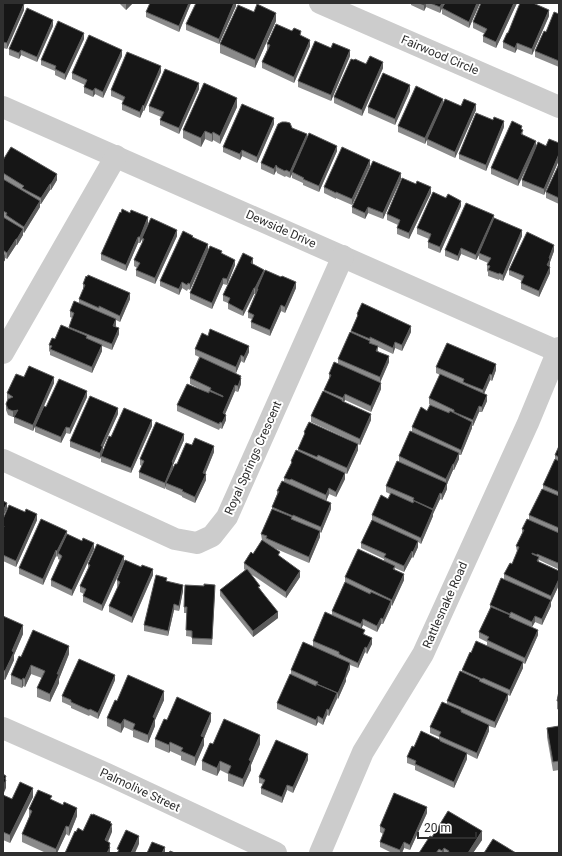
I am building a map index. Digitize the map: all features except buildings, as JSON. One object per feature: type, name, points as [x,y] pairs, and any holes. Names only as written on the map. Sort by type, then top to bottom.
[{"type":"street","name":"Fairwood Circle","points":[[320,3],[559,107]]},
{"type":"street","name":"Dewside Drive","points":[[3,107],[559,351]]},
{"type":"street","points":[[3,353],[116,156]]},
{"type":"street","name":"Royal Springs Crescent","points":[[3,460],[175,539],[197,543],[212,536],[227,517],[343,256]]},
{"type":"street","name":"Rattlesnake Road","points":[[320,853],[363,752],[423,654],[528,423],[559,351]]},
{"type":"street","name":"Palmolive Street","points":[[3,728],[107,774],[276,853]]}]
